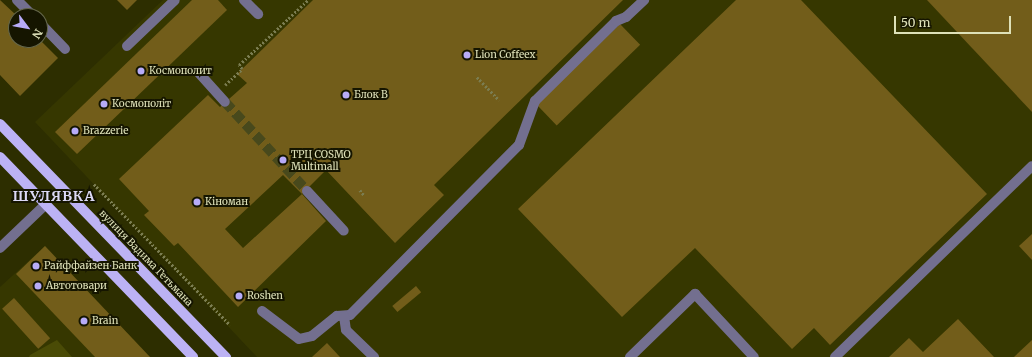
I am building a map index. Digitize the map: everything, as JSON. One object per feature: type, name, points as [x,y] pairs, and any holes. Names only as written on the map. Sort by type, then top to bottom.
[{"type":"main road","name":"вулиця Вадима Гетьмана","points":[[0,124],[226,357]]},
{"type":"main road","points":[[0,157],[193,357]]},
{"type":"street","points":[[17,0],[25,8]]},
{"type":"street","points":[[127,46],[175,0]]},
{"type":"street","points":[[244,0],[258,14]]},
{"type":"street","points":[[262,311],[299,340],[312,336],[338,316],[350,315],[519,145],[535,101],[616,21],[626,17],[644,0]]},
{"type":"street","points":[[48,31],[65,49]]},
{"type":"street","points":[[198,72],[225,102]]},
{"type":"street","points":[[835,357],[1032,166]]},
{"type":"street","points":[[307,191],[344,231]]},
{"type":"street","points":[[0,248],[45,204]]},
{"type":"street","points":[[630,357],[696,294],[754,357]]},
{"type":"street","points":[[344,316],[346,330],[374,357]]},
{"type":"path","points":[[220,90],[242,69],[239,65],[308,0]]},
{"type":"path","points":[[477,77],[499,100]]},
{"type":"path","points":[[94,184],[230,325]]},
{"type":"path","points":[[360,190],[364,195]]},
{"type":"shaded area","points":[[163,0],[1032,0],[1032,357],[257,357],[35,122]]},
{"type":"shaded area","points":[[45,246],[150,357],[0,357],[0,287]]},
{"type":"shaded area","points":[[57,340],[72,357],[29,357],[30,355]]},
{"type":"building","points":[[0,0],[8,8],[8,48],[48,48],[58,58],[20,96],[0,75]]},
{"type":"building","points":[[117,0],[137,0],[127,10]]},
{"type":"building","name":"Космополит","points":[[192,0],[218,0],[227,10],[77,154],[55,132]]},
{"type":"building","name":"ТРЦ COSMO Multimall","points":[[313,0],[623,0],[434,185],[444,195],[395,243],[326,170],[302,194],[326,221],[238,307],[178,243],[174,246],[144,215],[149,211],[119,179],[208,95],[220,107],[247,83],[237,74]],"holes":[[[283,175],[302,194],[243,248],[225,229]]]},
{"type":"building","points":[[736,0],[801,0],[987,194],[830,345],[814,328],[792,349],[695,248],[622,317],[518,209]]},
{"type":"building","points":[[927,0],[1032,0],[1032,112]]},
{"type":"building","points":[[620,24],[640,45],[557,125],[537,105]]},
{"type":"building","points":[[1032,234],[1032,260],[1019,246]]},
{"type":"building","points":[[45,246],[150,357],[95,357],[16,274]]},
{"type":"building","points":[[416,286],[421,292],[397,312],[392,306]]},
{"type":"building","points":[[14,298],[50,338],[38,349],[2,309]]},
{"type":"building","points":[[958,319],[994,357],[889,357],[909,338],[923,352]]},
{"type":"building","points":[[1032,340],[1032,357],[1014,357]]},
{"type":"building","points":[[327,343],[340,357],[312,357]]},
{"type":"tunnel","points":[[225,102],[307,191]]},
{"type":"place","name":"Lion Coffeex","points":[[467,55]]},
{"type":"place","name":"Космополит","points":[[141,71]]},
{"type":"place","name":"Блок B","points":[[346,95]]},
{"type":"place","name":"Космополіт","points":[[104,104]]},
{"type":"place","name":"Brazzerie","points":[[75,131]]},
{"type":"place","name":"ТРЦ COSMO Multimall","points":[[283,160]]},
{"type":"place","name":"Кіноман","points":[[197,202]]},
{"type":"place","name":"Райффайзен Банк","points":[[36,266]]},
{"type":"place","name":"Автотовари","points":[[38,286]]},
{"type":"place","name":"Roshen","points":[[239,296]]},
{"type":"place","name":"Brain","points":[[84,321]]},
{"type":"district","name":"ШУЛЯВКА","points":[[54,196]]}]
